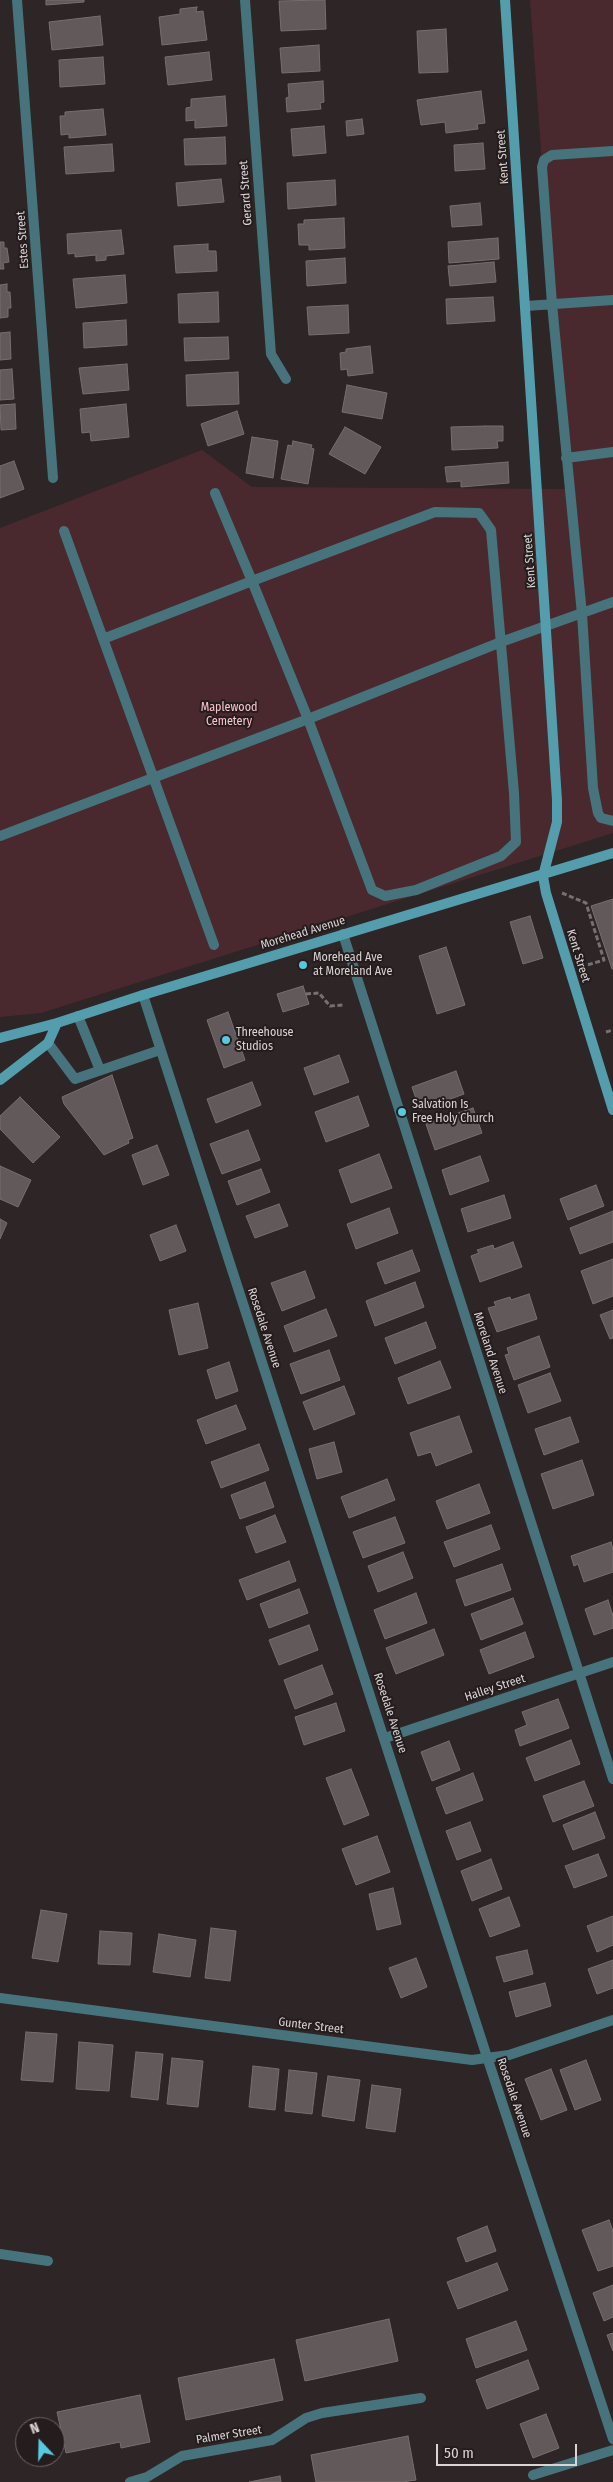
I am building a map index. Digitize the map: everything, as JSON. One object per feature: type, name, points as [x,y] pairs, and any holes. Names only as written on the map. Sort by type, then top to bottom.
[{"type":"street","name":"Estes Street","points":[[17,0],[53,478]]},
{"type":"street","name":"Gerard Street","points":[[245,0],[271,354],[286,380]]},
{"type":"street","name":"Kent Street","points":[[505,0],[557,810],[557,822],[543,876],[546,893],[613,1110]]},
{"type":"street","points":[[613,151],[552,155],[542,163],[552,304],[582,614],[594,797],[602,818],[613,822]]},
{"type":"street","points":[[526,306],[613,300]]},
{"type":"street","points":[[566,458],[613,452]]},
{"type":"street","points":[[103,640],[252,582],[434,512],[479,513],[491,530],[516,842],[502,856],[416,890],[385,896],[372,890],[308,719],[252,582],[215,493]]},
{"type":"street","points":[[64,531],[214,945]]},
{"type":"street","points":[[0,836],[308,719],[501,642],[546,628],[613,602]]},
{"type":"street","name":"Morehead Avenue","points":[[0,1038],[57,1023],[342,934],[613,854]]},
{"type":"street","name":"Moreland Avenue","points":[[342,934],[613,1780]]},
{"type":"street","name":"Rosedale Avenue","points":[[143,995],[488,2060],[613,2438]]},
{"type":"street","points":[[78,1016],[100,1070]]},
{"type":"street","points":[[0,1080],[48,1043],[57,1023]]},
{"type":"street","points":[[48,1043],[76,1079],[160,1050]]},
{"type":"street","name":"Halley Street","points":[[385,1738],[613,1662]]},
{"type":"street","name":"Gunter Street","points":[[0,1998],[433,2054],[450,2058],[488,2060],[509,2055],[613,2020]]},
{"type":"street","points":[[0,2254],[48,2261]]},
{"type":"street","name":"Palmer Street","points":[[130,2482],[147,2476],[182,2456],[272,2440],[306,2418],[322,2413],[421,2398]]},
{"type":"street","points":[[533,2475],[613,2450]]},
{"type":"path","points":[[562,893],[586,903],[598,934],[604,960],[584,966]]},
{"type":"path","points":[[306,994],[319,993],[330,1006],[343,1005]]},
{"type":"path","points":[[606,1032],[613,1030]]},
{"type":"green space","name":"Maplewood Cemetery","points":[[530,0],[613,0],[613,833],[41,1013],[0,1017],[0,528],[202,450],[252,487],[566,489]]},
{"type":"building","points":[[46,0],[84,0],[84,2],[46,5]]},
{"type":"building","points":[[325,0],[326,29],[281,31],[279,1]]},
{"type":"building","points":[[197,7],[196,12],[203,11],[207,40],[162,45],[159,17],[180,14],[180,9]]},
{"type":"building","points":[[100,16],[103,45],[52,50],[49,22]]},
{"type":"building","points":[[446,29],[448,72],[419,73],[417,31]]},
{"type":"building","points":[[319,45],[320,71],[282,73],[280,48]]},
{"type":"building","points":[[209,52],[212,80],[168,85],[165,57]]},
{"type":"building","points":[[103,57],[105,84],[60,87],[59,60]]},
{"type":"building","points":[[323,81],[324,102],[320,103],[321,109],[287,112],[288,84]]},
{"type":"building","points":[[481,91],[485,123],[477,124],[478,129],[446,133],[445,122],[421,125],[417,100]]},
{"type":"building","points":[[225,96],[227,126],[195,128],[195,120],[186,121],[186,108],[191,107],[191,99]]},
{"type":"building","points":[[103,109],[106,135],[69,138],[69,134],[61,135],[60,116],[65,116],[65,112]]},
{"type":"building","points":[[362,119],[364,134],[347,136],[346,121]]},
{"type":"building","points":[[324,126],[326,153],[293,156],[291,129]]},
{"type":"building","points":[[225,137],[226,164],[185,165],[184,139]]},
{"type":"building","points":[[483,143],[485,169],[455,171],[454,145]]},
{"type":"building","points":[[112,144],[114,171],[66,174],[64,147]]},
{"type":"building","points":[[221,179],[224,202],[178,206],[176,183]]},
{"type":"building","points":[[335,180],[336,205],[288,209],[287,183]]},
{"type":"building","points":[[480,203],[482,225],[452,227],[450,206]]},
{"type":"building","points":[[344,218],[345,248],[309,250],[309,245],[299,245],[298,224],[304,224],[304,220]]},
{"type":"building","points":[[121,230],[124,254],[106,256],[106,260],[96,261],[96,255],[75,257],[75,253],[68,254],[67,234]]},
{"type":"building","points":[[498,238],[499,259],[449,263],[448,242]]},
{"type":"building","points":[[0,242],[4,242],[4,248],[7,248],[9,262],[3,263],[4,269],[0,269]]},
{"type":"building","points":[[208,244],[208,251],[216,251],[217,271],[176,273],[174,246]]},
{"type":"building","points":[[345,258],[346,283],[307,286],[306,261]]},
{"type":"building","points":[[494,262],[496,282],[450,286],[448,266]]},
{"type":"building","points":[[125,275],[127,303],[76,308],[73,279]]},
{"type":"building","points":[[7,284],[7,292],[10,292],[11,308],[8,308],[8,317],[0,318],[0,285]]},
{"type":"building","points":[[218,292],[219,322],[179,323],[178,294]]},
{"type":"building","points":[[493,297],[495,321],[447,324],[446,299]]},
{"type":"building","points":[[348,305],[349,333],[309,335],[307,307]]},
{"type":"building","points":[[126,320],[127,345],[84,348],[83,323]]},
{"type":"building","points":[[10,332],[11,359],[0,360],[0,333]]},
{"type":"building","points":[[228,337],[229,359],[185,361],[184,338]]},
{"type":"building","points":[[370,346],[373,373],[348,376],[347,369],[341,370],[340,353],[346,352],[346,349]]},
{"type":"building","points":[[127,364],[129,390],[83,394],[79,368]]},
{"type":"building","points":[[12,369],[14,399],[0,400],[0,370]]},
{"type":"building","points":[[238,372],[239,404],[187,406],[186,375]]},
{"type":"building","points":[[347,385],[387,393],[382,419],[342,412]]},
{"type":"building","points":[[15,404],[16,429],[1,430],[0,405]]},
{"type":"building","points":[[126,404],[129,437],[91,441],[90,432],[82,433],[80,409]]},
{"type":"building","points":[[237,411],[244,434],[208,446],[201,424]]},
{"type":"building","points":[[503,426],[503,441],[497,441],[498,448],[452,450],[451,427]]},
{"type":"building","points":[[345,427],[381,447],[365,474],[329,454]]},
{"type":"building","points":[[252,437],[278,441],[273,478],[246,473]]},
{"type":"building","points":[[293,441],[312,445],[311,448],[314,449],[308,484],[281,479],[288,445],[292,446]]},
{"type":"building","points":[[14,461],[24,489],[0,498],[0,466]]},
{"type":"building","points":[[508,462],[509,483],[461,487],[461,481],[447,482],[445,467]]},
{"type":"building","points":[[613,899],[613,969],[612,969],[591,906]]},
{"type":"building","points":[[530,916],[543,958],[523,964],[510,922]]},
{"type":"building","points":[[446,947],[465,1005],[437,1014],[419,956]]},
{"type":"building","points":[[303,986],[309,1004],[283,1012],[277,994]]},
{"type":"building","name":"Threehouse Studios","points":[[228,1012],[245,1060],[224,1068],[207,1020]]},
{"type":"building","points":[[339,1055],[349,1082],[314,1095],[304,1068]]},
{"type":"building","points":[[456,1071],[464,1094],[420,1110],[412,1087]]},
{"type":"building","points":[[112,1075],[133,1138],[128,1140],[129,1143],[104,1155],[64,1104],[62,1097]]},
{"type":"building","points":[[252,1082],[261,1105],[216,1123],[207,1099]]},
{"type":"building","points":[[358,1096],[369,1126],[326,1142],[315,1112]]},
{"type":"building","points":[[20,1097],[60,1137],[33,1163],[0,1129],[0,1116]]},
{"type":"building","points":[[473,1108],[482,1133],[435,1150],[426,1124]]},
{"type":"building","points":[[248,1130],[260,1160],[222,1174],[210,1144]]},
{"type":"building","points":[[157,1145],[169,1175],[143,1185],[132,1155]]},
{"type":"building","points":[[379,1154],[392,1188],[351,1203],[339,1170]]},
{"type":"building","points":[[480,1156],[489,1181],[450,1195],[442,1170]]},
{"type":"building","points":[[0,1166],[31,1180],[18,1207],[0,1199]]},
{"type":"building","points":[[261,1169],[270,1192],[237,1205],[228,1181]]},
{"type":"building","points":[[596,1185],[604,1206],[568,1220],[560,1199]]},
{"type":"building","points":[[504,1195],[511,1218],[468,1232],[461,1209]]},
{"type":"building","points":[[279,1204],[288,1226],[255,1238],[246,1216]]},
{"type":"building","points":[[389,1208],[398,1233],[356,1249],[347,1224]]},
{"type":"building","points":[[613,1211],[613,1242],[580,1254],[570,1228]]},
{"type":"building","points":[[0,1219],[7,1223],[0,1239]]},
{"type":"building","points":[[176,1225],[186,1251],[160,1261],[150,1235]]},
{"type":"building","points":[[513,1242],[522,1267],[480,1282],[471,1256],[479,1253],[477,1250],[493,1245],[494,1249]]},
{"type":"building","points":[[412,1250],[420,1271],[385,1284],[377,1263]]},
{"type":"building","points":[[613,1259],[613,1296],[593,1304],[581,1271]]},
{"type":"building","points":[[305,1271],[315,1298],[282,1311],[271,1283]]},
{"type":"building","points":[[415,1282],[424,1307],[375,1326],[366,1301]]},
{"type":"building","points":[[529,1294],[537,1319],[497,1332],[488,1308],[496,1306],[494,1302],[510,1297],[511,1300]]},
{"type":"building","points":[[198,1303],[208,1348],[179,1355],[169,1310]]},
{"type":"building","points":[[326,1309],[337,1336],[294,1352],[284,1326]]},
{"type":"building","points":[[613,1310],[613,1338],[610,1339],[600,1315]]},
{"type":"building","points":[[426,1322],[436,1348],[395,1364],[385,1338]]},
{"type":"building","points":[[539,1336],[550,1367],[514,1380],[505,1355],[509,1354],[507,1348]]},
{"type":"building","points":[[329,1350],[340,1380],[301,1394],[290,1364]]},
{"type":"building","points":[[440,1361],[451,1388],[408,1404],[398,1378]]},
{"type":"building","points":[[229,1362],[238,1391],[216,1399],[207,1370]]},
{"type":"building","points":[[550,1373],[561,1401],[528,1413],[518,1385]]},
{"type":"building","points":[[344,1386],[355,1414],[314,1430],[303,1402]]},
{"type":"building","points":[[236,1405],[246,1429],[206,1444],[197,1420]]},
{"type":"building","points":[[459,1416],[472,1452],[436,1466],[431,1452],[418,1456],[410,1433]]},
{"type":"building","points":[[570,1417],[579,1442],[544,1455],[535,1429]]},
{"type":"building","points":[[334,1442],[342,1472],[317,1479],[309,1449]]},
{"type":"building","points":[[259,1444],[269,1470],[221,1488],[211,1462]]},
{"type":"building","points":[[582,1460],[594,1495],[553,1509],[541,1474]]},
{"type":"building","points":[[387,1479],[395,1500],[349,1518],[341,1497]]},
{"type":"building","points":[[265,1482],[274,1507],[240,1519],[231,1495]]},
{"type":"building","points":[[479,1484],[490,1513],[447,1529],[436,1501]]},
{"type":"building","points":[[275,1515],[286,1542],[256,1553],[246,1527]]},
{"type":"building","points":[[395,1517],[405,1543],[363,1558],[353,1532]]},
{"type":"building","points":[[491,1525],[500,1549],[454,1567],[444,1542]]},
{"type":"building","points":[[611,1542],[613,1549],[613,1572],[584,1582],[578,1564],[574,1566],[571,1556]]},
{"type":"building","points":[[403,1552],[413,1578],[378,1592],[368,1566]]},
{"type":"building","points":[[289,1561],[296,1581],[247,1600],[239,1580]]},
{"type":"building","points":[[502,1564],[511,1590],[465,1606],[456,1580]]},
{"type":"building","points":[[299,1589],[308,1613],[269,1628],[260,1604]]},
{"type":"building","points":[[416,1593],[427,1623],[385,1639],[374,1610]]},
{"type":"building","points":[[513,1598],[523,1624],[481,1640],[471,1614]]},
{"type":"building","points":[[608,1600],[613,1616],[613,1628],[594,1635],[585,1609]]},
{"type":"building","points":[[309,1625],[318,1650],[279,1665],[269,1640]]},
{"type":"building","points":[[434,1629],[444,1655],[396,1674],[386,1648]]},
{"type":"building","points":[[525,1632],[534,1657],[489,1674],[480,1650]]},
{"type":"building","points":[[322,1665],[333,1694],[295,1709],[284,1680]]},
{"type":"building","points":[[558,1699],[569,1728],[520,1746],[515,1730],[527,1725],[522,1712]]},
{"type":"building","points":[[336,1703],[345,1731],[304,1745],[295,1717]]},
{"type":"building","points":[[571,1740],[580,1764],[535,1781],[526,1758]]},
{"type":"building","points":[[449,1741],[460,1770],[432,1781],[421,1752]]},
{"type":"building","points":[[351,1769],[369,1815],[344,1825],[326,1778]]},
{"type":"building","points":[[473,1773],[483,1800],[446,1814],[436,1788]]},
{"type":"building","points":[[584,1781],[594,1806],[553,1822],[543,1796]]},
{"type":"building","points":[[595,1812],[605,1838],[573,1850],[563,1825]]},
{"type":"building","points":[[470,1822],[481,1851],[457,1860],[446,1831]]},
{"type":"building","points":[[377,1836],[390,1872],[356,1885],[342,1849]]},
{"type":"building","points":[[598,1854],[607,1876],[574,1888],[565,1866]]},
{"type":"building","points":[[491,1859],[502,1889],[472,1901],[461,1871]]},
{"type":"building","points":[[393,1888],[401,1924],[377,1930],[369,1894]]},
{"type":"building","points":[[509,1897],[520,1926],[490,1937],[479,1909]]},
{"type":"building","points":[[41,1910],[67,1914],[58,1962],[32,1958]]},
{"type":"building","points":[[613,1916],[613,1945],[597,1952],[587,1926]]},
{"type":"building","points":[[211,1928],[236,1931],[230,1981],[205,1978]]},
{"type":"building","points":[[100,1931],[132,1933],[130,1965],[98,1964]]},
{"type":"building","points":[[159,1934],[196,1940],[190,1977],[153,1972]]},
{"type":"building","points":[[527,1950],[533,1974],[504,1982],[496,1957]]},
{"type":"building","points":[[416,1958],[427,1987],[401,1998],[389,1968]]},
{"type":"building","points":[[613,1960],[613,1988],[597,1994],[588,1969]]},
{"type":"building","points":[[545,1983],[551,2006],[516,2017],[509,1992]]},
{"type":"building","points":[[26,2032],[57,2034],[53,2082],[21,2080]]},
{"type":"building","points":[[79,2042],[113,2045],[109,2091],[76,2089]]},
{"type":"building","points":[[136,2052],[163,2054],[158,2100],[131,2097]]},
{"type":"building","points":[[172,2058],[203,2061],[198,2107],[167,2104]]},
{"type":"building","points":[[586,2060],[601,2100],[575,2110],[560,2070]]},
{"type":"building","points":[[253,2066],[279,2069],[275,2110],[249,2107]]},
{"type":"building","points":[[551,2069],[567,2110],[541,2120],[525,2079]]},
{"type":"building","points":[[289,2070],[317,2073],[312,2114],[285,2111]]},
{"type":"building","points":[[328,2076],[360,2080],[354,2121],[322,2116]]},
{"type":"building","points":[[372,2085],[401,2089],[395,2132],[366,2128]]},
{"type":"building","points":[[609,2220],[613,2231],[613,2266],[598,2271],[582,2230]]},
{"type":"building","points":[[487,2226],[496,2251],[466,2262],[457,2238]]},
{"type":"building","points":[[497,2263],[508,2290],[458,2309],[447,2282]]},
{"type":"building","points":[[613,2285],[613,2317],[604,2321],[593,2293]]},
{"type":"building","points":[[389,2319],[398,2361],[305,2381],[296,2340]]},
{"type":"building","points":[[516,2321],[527,2350],[476,2368],[466,2339]]},
{"type":"building","points":[[613,2333],[613,2351],[607,2335]]},
{"type":"building","points":[[274,2359],[283,2400],[186,2420],[178,2378]]},
{"type":"building","points":[[528,2360],[539,2389],[487,2409],[476,2380]]},
{"type":"building","points":[[140,2395],[150,2442],[121,2448],[120,2442],[66,2453],[65,2417],[58,2417],[57,2412]]},
{"type":"building","points":[[546,2414],[559,2448],[533,2458],[520,2424]]},
{"type":"building","points":[[408,2436],[416,2480],[403,2482],[316,2482],[311,2455]]},
{"type":"building","points":[[280,2476],[281,2482],[249,2482]]},
{"type":"place","name":"Morehead Ave at Moreland Ave","points":[[303,965]]},
{"type":"place","name":"Threehouse Studios","points":[[226,1040]]},
{"type":"place","name":"Salvation Is Free Holy Church","points":[[402,1112]]}]
